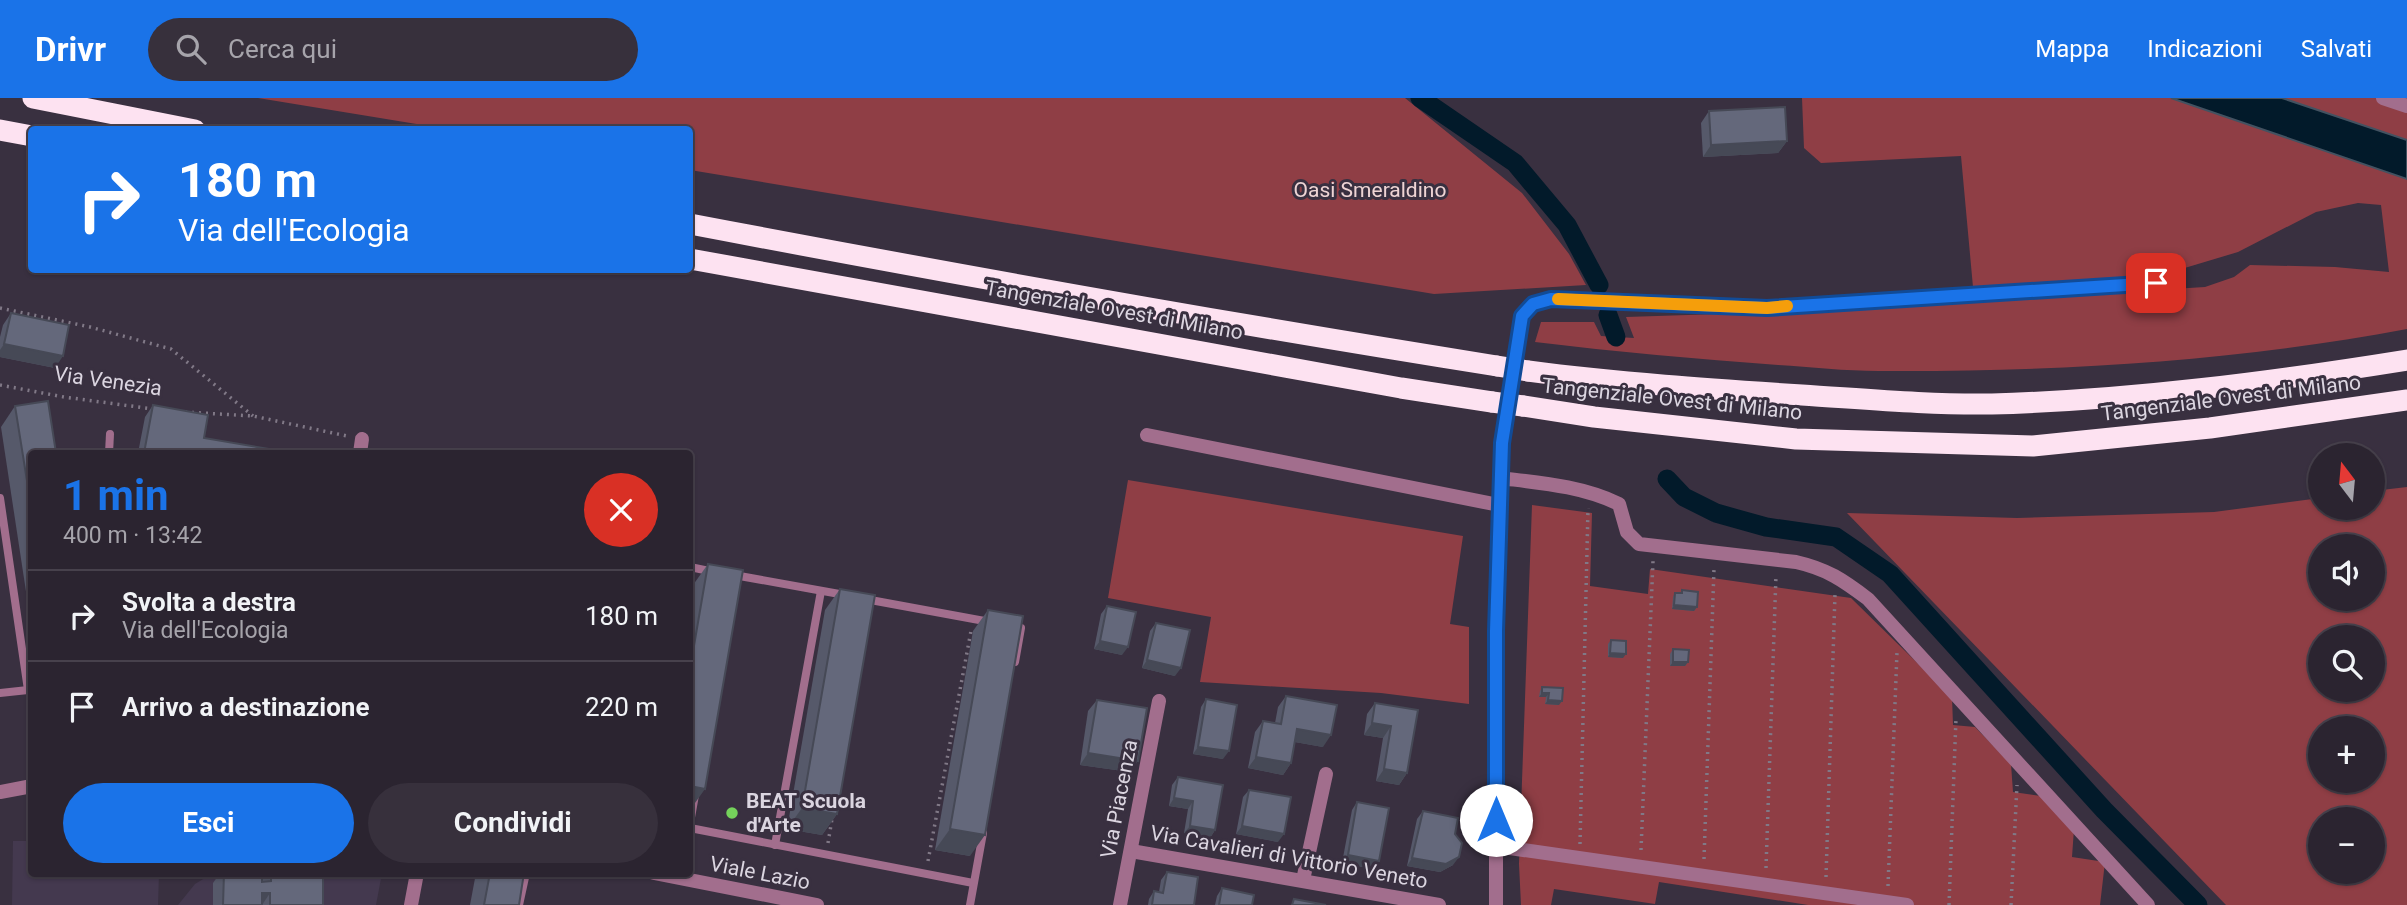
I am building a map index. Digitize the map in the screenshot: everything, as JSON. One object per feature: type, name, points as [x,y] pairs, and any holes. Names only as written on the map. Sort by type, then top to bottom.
[{"type":"highway","points":[[33,98],[174,126]]},
{"type":"highway","points":[[0,130],[28,135]]},
{"type":"highway","name":"Tangenziale Ovest di Milano","points":[[693,225],[1294,334],[1621,383],[1990,404],[2119,396],[2286,379],[2407,360]]},
{"type":"highway","name":"Tangenziale Ovest di Milano","points":[[693,260],[1401,388],[1594,417],[1796,439],[2033,446],[2210,428],[2407,400]]},
{"type":"street","points":[[2384,98],[2407,106]]},
{"type":"street","points":[[1496,905],[1496,631],[1500,478],[1502,443],[1522,316]]},
{"type":"street","points":[[1147,435],[1499,505]]},
{"type":"street","points":[[1500,478],[1568,486],[1619,504],[1627,532],[1639,544],[1776,560],[1820,568],[1835,575],[1868,599],[2148,905]]},
{"type":"street","name":"Via Piacenza","points":[[1120,905],[1159,701]]},
{"type":"street","points":[[1303,880],[1326,774]]},
{"type":"street","points":[[0,792],[28,787]]},
{"type":"street","points":[[1496,846],[1907,905]]},
{"type":"street","name":"Via Cavalieri di Vittorio Veneto","points":[[1131,851],[1439,905]]},
{"type":"street","points":[[411,905],[416,877]]},
{"type":"street","name":"Viale Lazio","points":[[670,877],[760,899],[817,905]]},
{"type":"lane","points":[[1522,316],[1533,304],[1551,299],[1767,308],[2156,283]]},
{"type":"lane","points":[[108,450],[110,433]]},
{"type":"lane","points":[[0,498],[28,690],[0,693]]},
{"type":"lane","points":[[693,568],[1021,628],[1014,668]]},
{"type":"lane","points":[[734,589],[736,576]]},
{"type":"lane","points":[[775,845],[821,591]]},
{"type":"lane","points":[[693,807],[697,782]]},
{"type":"lane","points":[[693,827],[973,883]]},
{"type":"lane","points":[[970,905],[983,829]]},
{"type":"lane","points":[[519,905],[525,877]]},
{"type":"path","points":[[0,308],[90,327],[171,349],[253,416]]},
{"type":"path","name":"Via Venezia","points":[[0,385],[156,410]]},
{"type":"path","name":"Via Venezia","points":[[184,411],[253,416],[361,446]]},
{"type":"path","points":[[1579,858],[1589,492]]},
{"type":"path","points":[[1640,866],[1653,546]]},
{"type":"path","points":[[1703,876],[1715,553]]},
{"type":"path","points":[[1765,885],[1776,560]]},
{"type":"path","points":[[1826,893],[1835,575]]},
{"type":"path","points":[[926,874],[974,619]]},
{"type":"path","points":[[1888,902],[1898,631]]},
{"type":"path","points":[[1949,905],[1956,695]]},
{"type":"path","points":[[2011,905],[2018,762]]},
{"type":"path","points":[[826,855],[833,814]]},
{"type":"shaded area","points":[[13,841],[28,841],[28,877],[159,877],[158,905],[12,905]]},
{"type":"shaded area","points":[[207,877],[381,877],[376,905],[178,905],[195,884]]},
{"type":"green space","name":"Oasi Smeraldino","points":[[258,98],[1405,98],[1522,193],[1569,254],[1586,285],[1434,294],[693,170],[693,126],[429,126]]},
{"type":"green space","points":[[1802,98],[2171,98],[2407,179],[2407,329],[2276,350],[2144,363],[1945,371],[1828,369],[1535,342],[1541,322],[1594,322],[1601,336],[1634,338],[1626,317],[1813,311],[2205,287],[2234,277],[2250,265],[2335,267],[2389,272],[2381,205],[2358,203],[2316,212],[2238,252],[2178,270],[2139,278],[1973,287],[1961,156],[1821,163],[1804,148]]},
{"type":"green space","points":[[2282,98],[2407,98],[2407,140]]},
{"type":"green space","points":[[1128,480],[1463,536],[1450,624],[1469,627],[1469,704],[1381,693],[1200,682],[1211,617],[1108,598]]},
{"type":"green space","points":[[2407,487],[2407,905],[2226,905],[1847,513],[2017,518],[2214,512],[2308,500],[2308,520],[2385,520],[2385,490]]},
{"type":"green space","points":[[1532,505],[1592,513],[1590,586],[1648,594],[1650,569],[1851,598],[1952,697],[1953,725],[1975,727],[2011,764],[2013,792],[2041,796],[2074,829],[2072,857],[2105,862],[2100,905],[1808,905],[1659,882],[1655,904],[1554,889],[1551,905],[1521,905],[1519,864]]},
{"type":"water","points":[[2171,98],[2282,98],[2407,140],[2407,179]]},
{"type":"building","points":[[1785,107],[1787,141],[1711,145],[1709,111]]},
{"type":"building","points":[[11,313],[69,325],[63,356],[4,344]]},
{"type":"building","points":[[48,401],[56,450],[28,450],[28,487],[15,406]]},
{"type":"building","points":[[153,405],[208,415],[204,438],[275,450],[145,450]]},
{"type":"building","points":[[708,564],[743,570],[705,789],[693,787],[693,652]]},
{"type":"building","points":[[840,589],[875,595],[837,814],[802,808]]},
{"type":"building","points":[[1682,590],[1698,592],[1697,607],[1674,605],[1675,593],[1682,593]]},
{"type":"building","points":[[1107,606],[1136,612],[1128,647],[1100,641]]},
{"type":"building","points":[[988,610],[1023,616],[985,835],[950,829]]},
{"type":"building","points":[[1156,623],[1190,630],[1181,668],[1147,660]]},
{"type":"building","points":[[1611,640],[1626,641],[1626,654],[1610,653]]},
{"type":"building","points":[[1673,649],[1689,650],[1688,662],[1673,662]]},
{"type":"building","points":[[1542,687],[1563,688],[1562,701],[1548,700],[1549,693],[1542,693]]},
{"type":"building","points":[[1286,696],[1337,705],[1331,735],[1297,729],[1291,763],[1256,757],[1263,721],[1281,724]]},
{"type":"building","points":[[1206,699],[1237,705],[1229,751],[1198,747]]},
{"type":"building","points":[[1097,700],[1147,708],[1138,761],[1088,753]]},
{"type":"building","points":[[1375,703],[1418,710],[1407,773],[1384,769],[1391,726],[1372,723]]},
{"type":"building","points":[[1178,777],[1223,785],[1215,830],[1190,826],[1193,801],[1174,798]]},
{"type":"building","points":[[1249,790],[1291,797],[1284,834],[1242,826]]},
{"type":"building","points":[[1357,802],[1389,808],[1379,861],[1348,855]]},
{"type":"building","points":[[1423,811],[1458,818],[1455,834],[1462,843],[1459,857],[1446,864],[1412,858]]},
{"type":"building","points":[[1167,872],[1198,877],[1194,905],[1152,905],[1154,891],[1163,893]]},
{"type":"building","points":[[224,877],[262,877],[262,882],[271,881],[271,877],[323,877],[323,905],[270,905],[270,893],[262,893],[262,905],[223,905]]},
{"type":"building","points":[[489,877],[523,877],[519,905],[484,905]]},
{"type":"building","points":[[1222,888],[1254,895],[1252,905],[1219,905]]},
{"type":"building","points":[[1294,899],[1326,905],[1292,905]]},
{"type":"waterway","points":[[1420,98],[1515,163],[1567,225],[1599,285]]},
{"type":"waterway","points":[[1608,315],[1616,337]]},
{"type":"waterway","points":[[1667,479],[1684,497],[1716,513],[1766,527],[1836,537],[1890,574],[2104,810],[2198,905]]},
{"type":"slow traffic","points":[[1558,299],[1767,308],[1787,306]]},
{"type":"place","name":"BEAT Scuola d'Arte","points":[[732,813]]},
{"type":"route","points":[[1496,820],[1496,631],[1502,443],[1522,316],[1533,304],[1551,299],[1767,308],[2156,283]]}]
